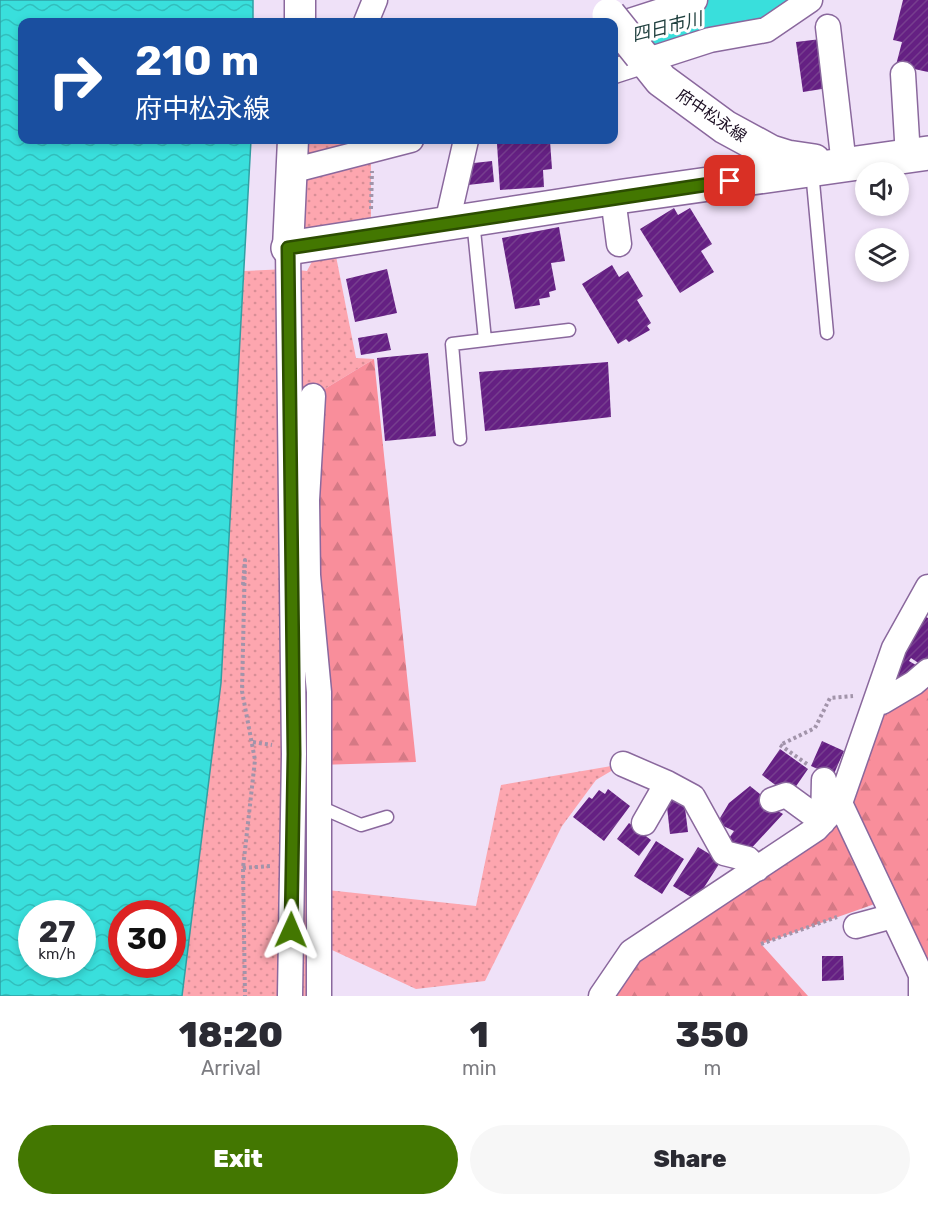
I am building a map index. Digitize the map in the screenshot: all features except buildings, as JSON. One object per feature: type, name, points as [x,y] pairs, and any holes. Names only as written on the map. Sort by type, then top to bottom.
[{"type":"main road","name":"府中松永線","points":[[618,27],[661,80],[725,127],[771,152],[787,157],[843,163]]},
{"type":"main road","name":"府中松永線","points":[[288,248],[811,170],[843,163],[912,155]]},
{"type":"street","points":[[300,0],[300,18]]},
{"type":"street","points":[[368,18],[375,0]]},
{"type":"street","points":[[607,14],[695,0]]},
{"type":"street","points":[[618,69],[643,58],[710,40],[766,30],[810,0]]},
{"type":"street","points":[[828,27],[843,163]]},
{"type":"street","points":[[903,74],[912,155]]},
{"type":"street","points":[[319,996],[318,692],[300,575],[288,248],[292,156],[371,150],[395,144]]},
{"type":"street","points":[[460,221],[466,144]]},
{"type":"street","points":[[613,198],[619,244]]},
{"type":"street","points":[[290,996],[300,575],[313,396]]},
{"type":"street","points":[[601,996],[631,952],[816,829],[840,803],[894,648],[928,587]]},
{"type":"street","points":[[877,697],[882,702],[914,683],[928,671]]},
{"type":"street","points":[[623,764],[693,797],[724,854],[748,859],[757,869]]},
{"type":"street","points":[[815,772],[823,822]]},
{"type":"street","points":[[644,823],[667,783]]},
{"type":"street","points":[[772,800],[786,795],[823,822]]},
{"type":"street","points":[[840,803],[921,975],[921,996]]},
{"type":"street","points":[[850,920],[893,916]]},
{"type":"lane","points":[[811,170],[827,333]]},
{"type":"lane","points":[[460,221],[485,340]]},
{"type":"lane","points":[[460,439],[452,344],[569,330]]},
{"type":"lane","points":[[318,806],[361,825],[387,817]]},
{"type":"path","points":[[371,150],[371,219]]},
{"type":"path","points":[[243,585],[245,560],[242,691],[255,760],[243,868],[245,996]]},
{"type":"path","points":[[815,772],[780,745],[815,728],[831,698],[877,697]]},
{"type":"path","points":[[761,944],[850,920]]},
{"type":"shaded area","points":[[721,0],[810,0],[783,17],[618,70],[618,26]]},
{"type":"shaded area","points":[[293,144],[394,144],[371,150],[371,219],[288,231]]},
{"type":"shaded area","points":[[335,251],[356,358],[374,359],[313,396],[318,889],[476,906],[501,785],[623,764],[596,780],[562,826],[485,981],[416,989],[319,944],[319,996],[182,996],[221,679],[244,271],[288,269],[307,271],[316,254]]},
{"type":"green space","points":[[374,359],[416,762],[318,765],[313,396]]},
{"type":"green space","points":[[928,670],[928,989],[886,900],[761,944],[808,996],[601,996],[631,952],[817,829],[870,715]]},
{"type":"water","points":[[0,0],[253,0],[253,18],[18,18],[18,144],[251,144],[221,683],[186,964],[186,900],[108,900],[108,978],[184,978],[182,996],[0,996]]},
{"type":"waterway","name":"四日市川","points":[[618,39],[666,25],[733,11],[774,10],[789,0]]},
{"type":"route","points":[[291,930],[294,754],[288,248],[730,181]]}]
